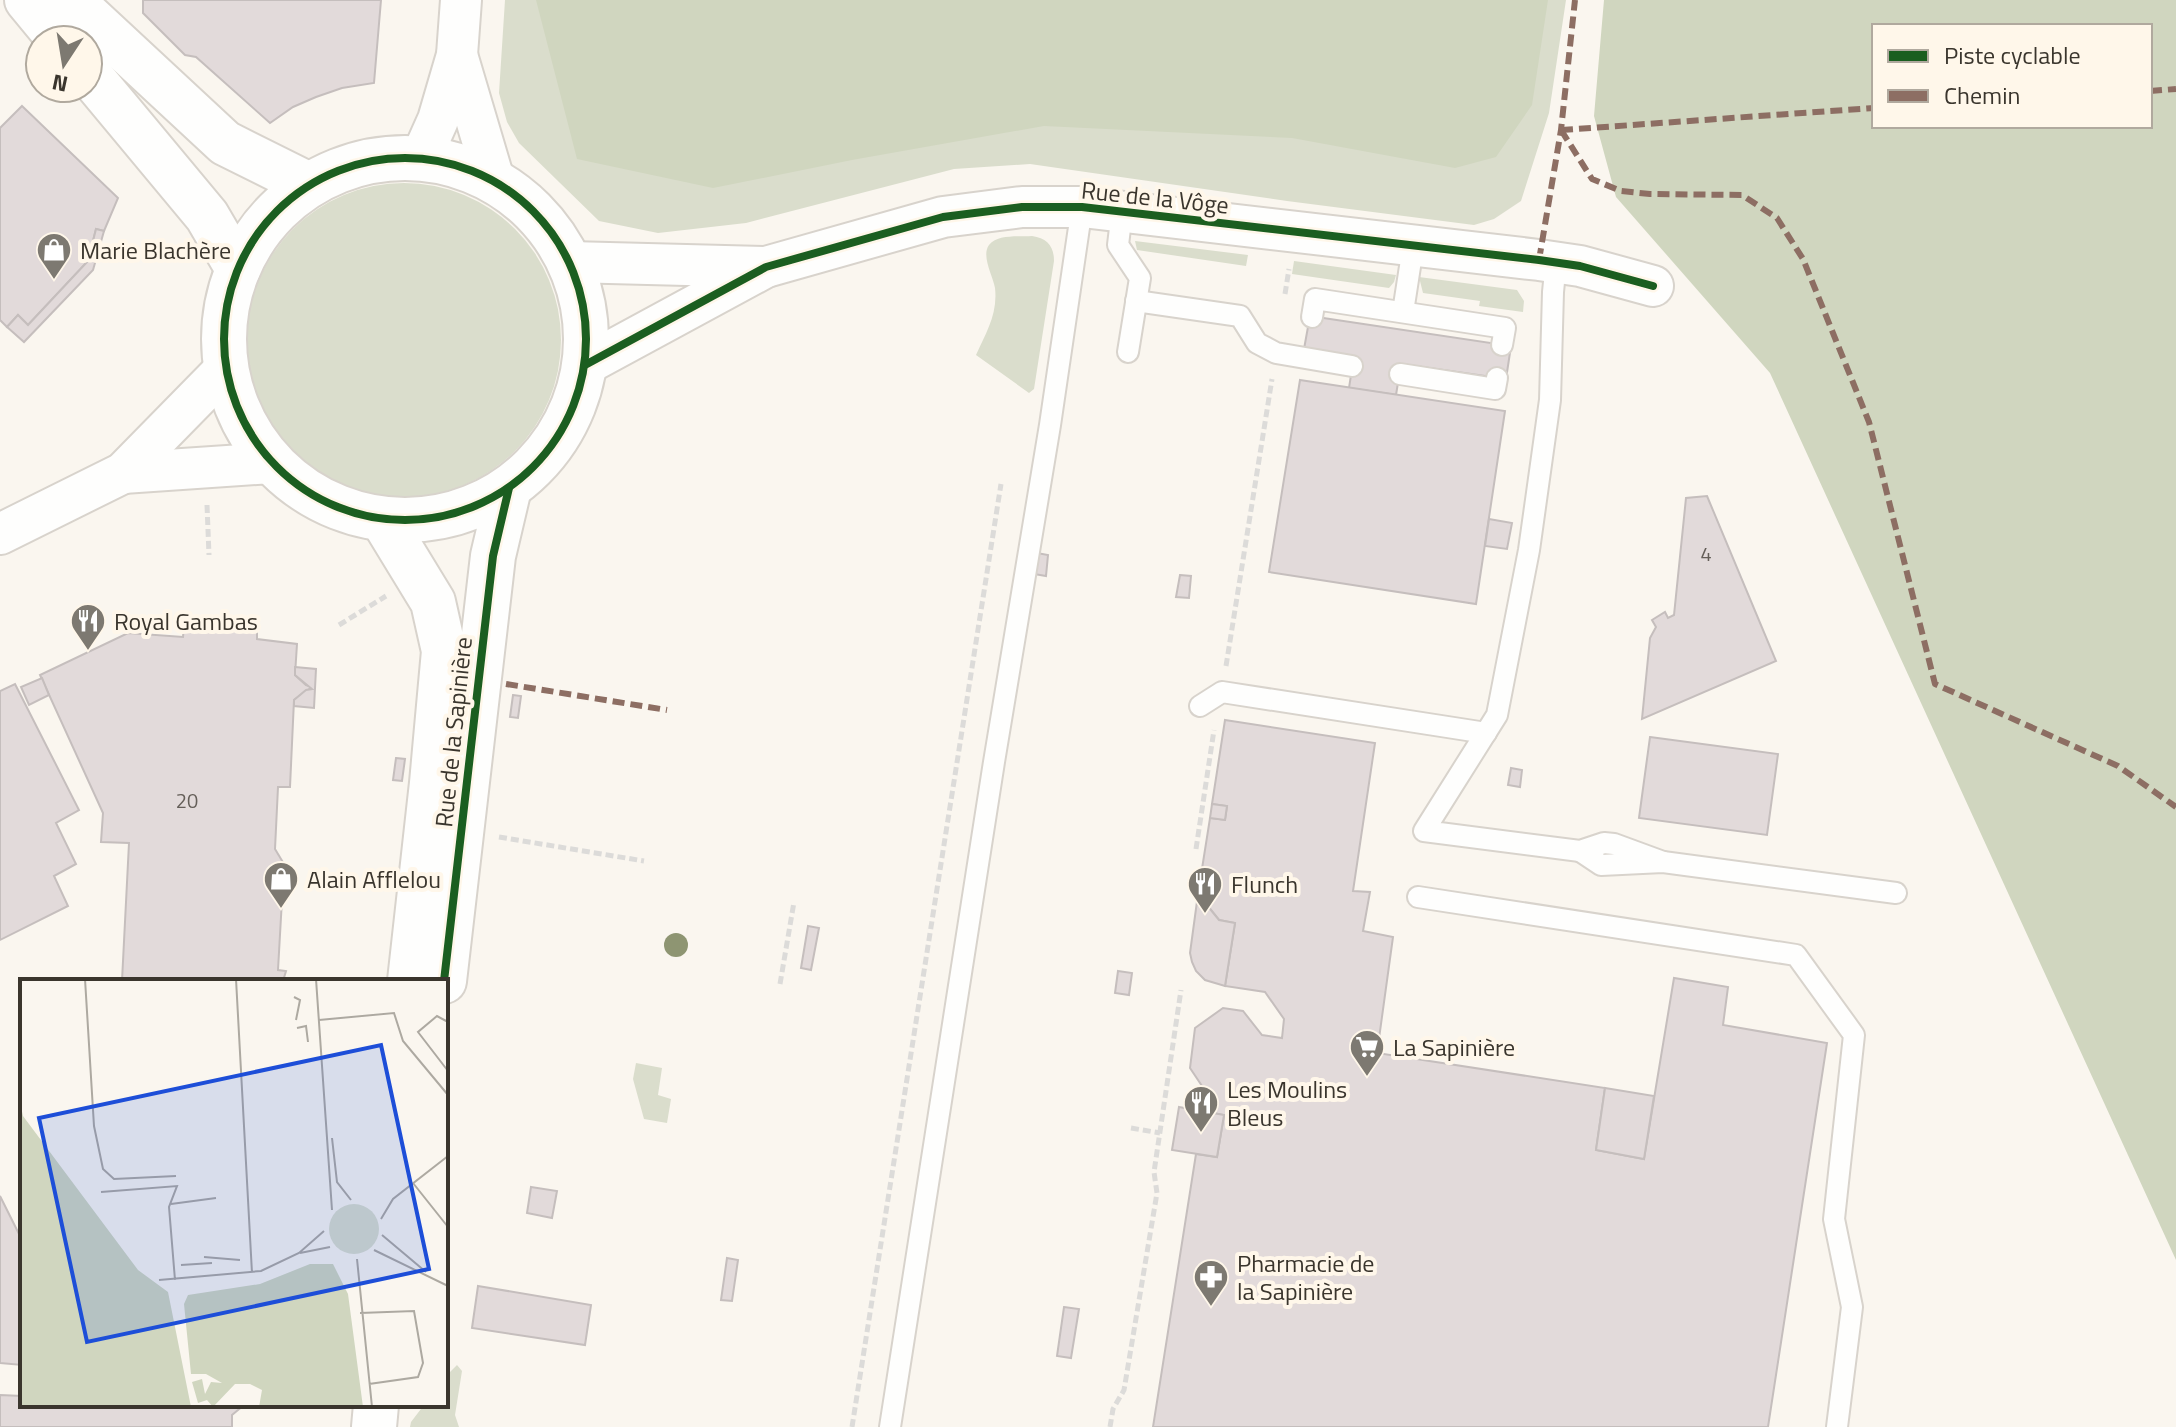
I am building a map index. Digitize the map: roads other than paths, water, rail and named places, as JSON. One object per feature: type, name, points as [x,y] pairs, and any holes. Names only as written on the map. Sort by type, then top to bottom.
[{"type":"street","points":[[27,0],[47,24]]},
{"type":"street","points":[[71,0],[225,143],[257,162],[309,185]]},
{"type":"street","points":[[421,158],[438,120],[457,55],[461,0]]},
{"type":"street","points":[[457,55],[494,180]]},
{"type":"street","points":[[104,92],[207,216],[238,269]]},
{"type":"street","points":[[421,158],[467,168],[494,180],[522,200],[542,220],[570,262],[580,287],[585,312],[585,365],[567,421],[539,461],[509,488],[487,501],[440,518],[383,520],[332,505],[297,485],[271,463],[243,420],[226,368],[225,321],[238,269],[257,235],[273,215],[309,185],[352,165],[376,159],[421,158]]},
{"type":"street","name":"Rue de la Vôge","points":[[585,365],[766,267],[943,217],[1022,207],[1122,211],[1556,262],[1653,286]]},
{"type":"street","name":"Rue de la Vôge","points":[[570,262],[766,267]]},
{"type":"street","points":[[0,534],[123,473],[226,368]]},
{"type":"street","points":[[123,473],[271,463]]},
{"type":"street","name":"Rue de la Sapinière","points":[[444,979],[493,556],[509,488]]},
{"type":"street","name":"Rue de la Sapinière","points":[[383,520],[433,602],[444,651],[410,979]]},
{"type":"street","points":[[374,1427],[376,1407]]},
{"type":"lane","points":[[890,1427],[1082,207]]},
{"type":"lane","points":[[1122,211],[1118,245],[1140,278],[1128,352]]},
{"type":"lane","points":[[1403,312],[1413,247]]},
{"type":"lane","points":[[1556,262],[1550,400],[1529,550],[1497,715],[1424,831],[1580,851],[1604,843],[1614,844],[1663,862],[1896,893]]},
{"type":"lane","points":[[1312,317],[1315,299],[1505,328],[1502,345]]},
{"type":"lane","points":[[1136,301],[1240,316],[1257,343],[1276,353],[1307,354],[1352,366]]},
{"type":"lane","points":[[1400,374],[1495,389],[1497,378]]},
{"type":"lane","points":[[1200,706],[1222,692],[1486,733]]},
{"type":"lane","points":[[1418,897],[1796,955],[1854,1035],[1834,1219],[1852,1307],[1837,1427]]},
{"type":"place","name":"Marie Blachère","points":[[54,281]]},
{"type":"place","name":"Royal Gambas","points":[[88,652]]},
{"type":"place","name":"Alain Afflelou","points":[[281,910]]},
{"type":"place","name":"Flunch","points":[[1205,915]]},
{"type":"place","name":"La Sapinière","points":[[1367,1078]]},
{"type":"place","name":"Les Moulins Bleus","points":[[1201,1134]]},
{"type":"place","name":"Pharmacie de la Sapinière","points":[[1211,1308]]}]
